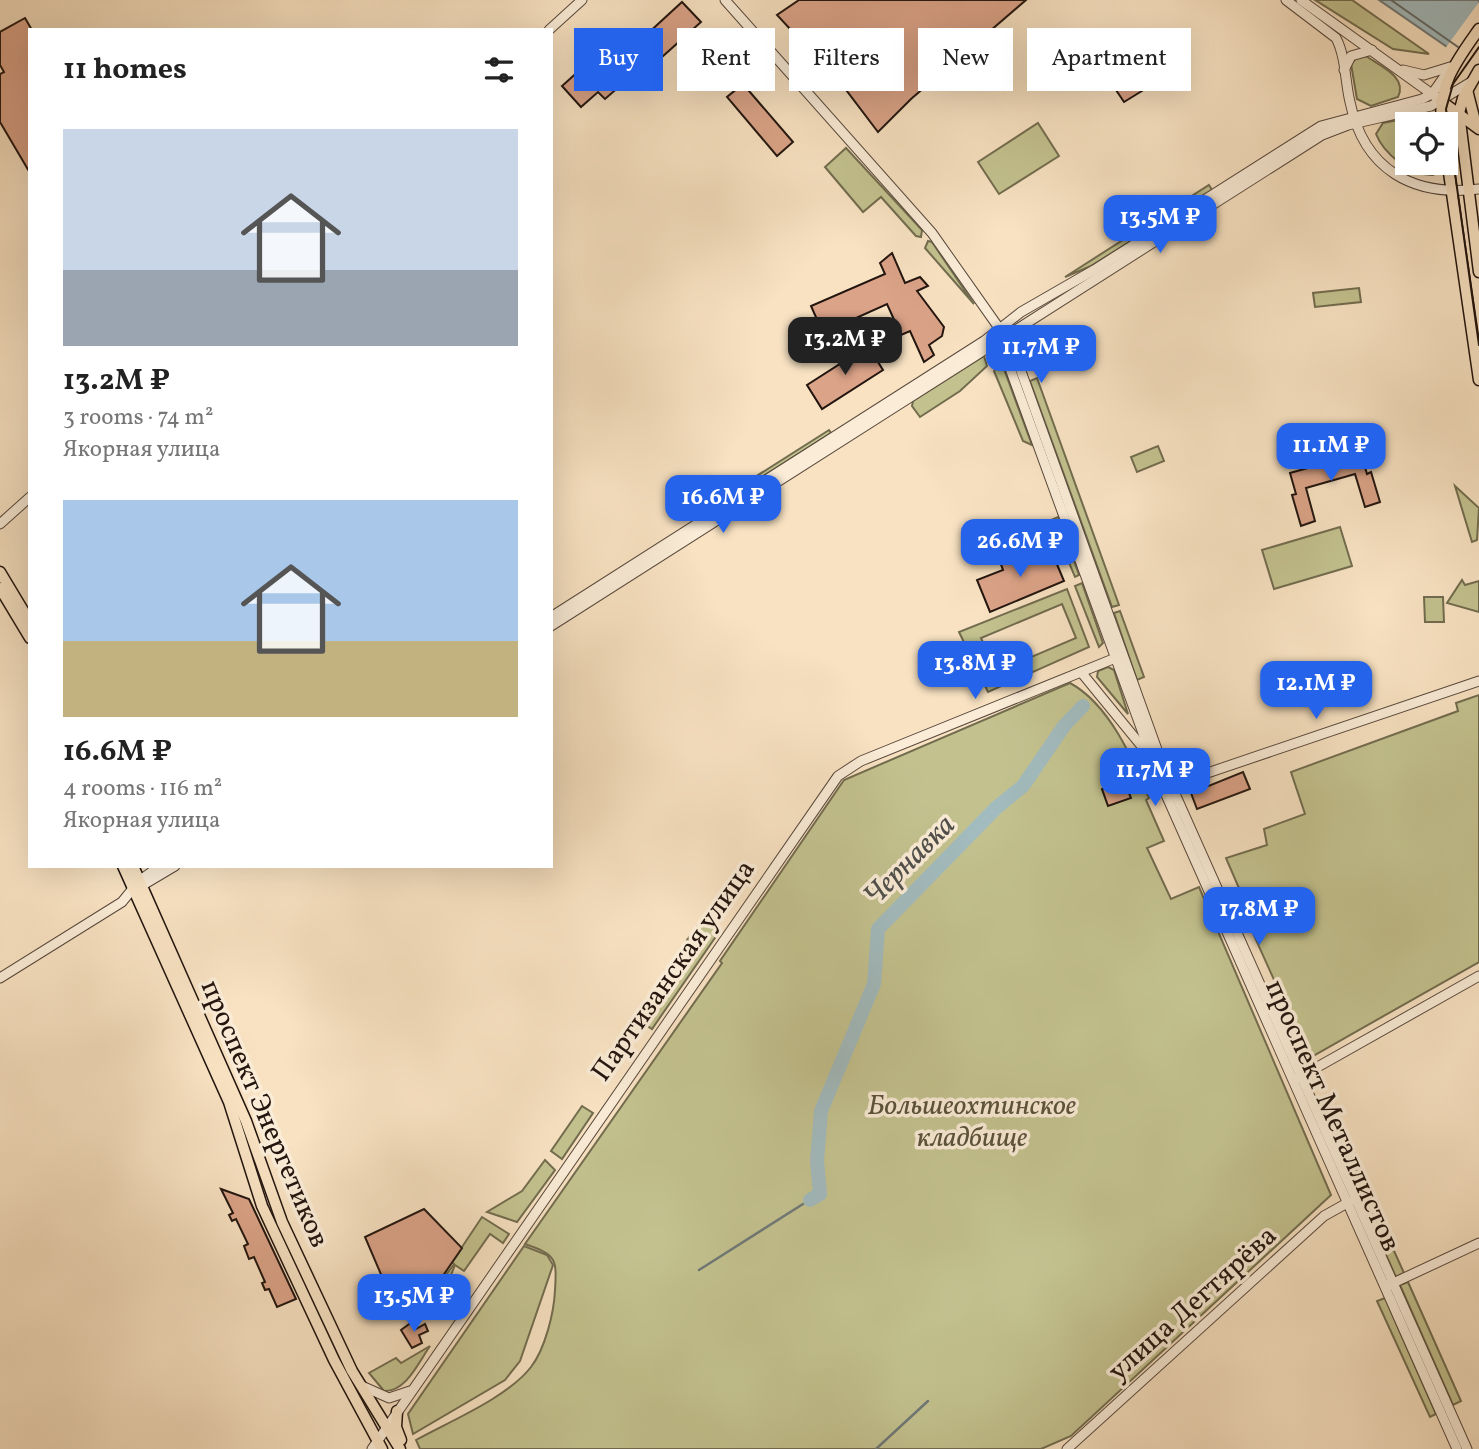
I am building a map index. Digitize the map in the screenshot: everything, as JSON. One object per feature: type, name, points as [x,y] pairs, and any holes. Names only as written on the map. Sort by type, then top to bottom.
[{"type":"main road","points":[[1439,112],[1436,98],[1453,64],[1479,29]]},
{"type":"main road","points":[[1473,79],[1459,113],[1473,190],[1479,272]]},
{"type":"main road","points":[[1473,79],[1478,128]]},
{"type":"main road","points":[[1436,98],[1478,128]]},
{"type":"main road","points":[[1449,175],[1479,380]]},
{"type":"main road","points":[[0,572],[28,619]]},
{"type":"main road","points":[[0,588],[28,635]]},
{"type":"main road","name":"проспект Энергетиков","points":[[124,868],[138,886],[246,1121],[273,1201],[361,1386],[402,1449]]},
{"type":"main road","name":"проспект Энергетиков","points":[[134,868],[138,886],[229,1102],[262,1206],[377,1446]]},
{"type":"main road","points":[[397,1411],[397,1432],[402,1449]]},
{"type":"street","points":[[551,28],[582,0]]},
{"type":"street","name":"проспект Металлистов","points":[[725,0],[932,233],[1017,360],[1151,757],[1167,787]]},
{"type":"street","points":[[1286,0],[1336,38],[1354,120],[1374,155],[1396,176],[1425,188],[1451,192],[1473,190]]},
{"type":"street","points":[[1301,0],[1436,98]]},
{"type":"street","points":[[1344,71],[1351,56],[1372,50]]},
{"type":"street","points":[[1397,69],[1424,75],[1453,64]]},
{"type":"street","points":[[553,625],[1321,126],[1420,110],[1436,98],[1473,79]]},
{"type":"street","points":[[553,616],[984,341],[1000,335]]},
{"type":"street","points":[[0,524],[28,499]]},
{"type":"street","name":"проспект Металлистов","points":[[1118,656],[1167,787],[1351,1201],[1393,1283],[1467,1449]]},
{"type":"street","name":"Партизанская улица","points":[[377,1446],[397,1411],[838,776],[869,757],[1118,656]]},
{"type":"street","points":[[1081,672],[1151,757]]},
{"type":"street","points":[[1167,787],[1479,681]]},
{"type":"street","points":[[0,978],[116,907],[158,868]]},
{"type":"street","points":[[138,886],[171,868]]},
{"type":"street","points":[[1296,1079],[1479,976]]},
{"type":"street","name":"проспект Металлистов","points":[[1351,1201],[1383,1287],[1457,1449]]},
{"type":"street","name":"улица Дегтярёва","points":[[1067,1449],[1324,1216],[1351,1201]]},
{"type":"street","points":[[1383,1287],[1479,1243]]},
{"type":"street","points":[[361,1386],[389,1398],[412,1390]]},
{"type":"green space","points":[[1315,0],[1352,0],[1429,54],[1393,49]]},
{"type":"green space","points":[[1366,56],[1396,78],[1400,90],[1398,97],[1371,106],[1357,99],[1351,64],[1357,57]]},
{"type":"green space","points":[[1395,121],[1395,159],[1376,134],[1383,123]]},
{"type":"green space","points":[[1038,123],[1059,156],[999,194],[978,162]]},
{"type":"green space","points":[[846,148],[922,230],[921,237],[916,236],[881,197],[863,212],[825,167]]},
{"type":"green space","points":[[1209,185],[1212,190],[1091,266],[1065,277]]},
{"type":"green space","points":[[928,241],[932,242],[974,304],[925,248]]},
{"type":"green space","points":[[1359,288],[1361,302],[1315,307],[1313,293]]},
{"type":"green space","points":[[984,356],[987,366],[960,391],[920,417],[912,406],[913,401]]},
{"type":"green space","points":[[1001,361],[1032,445],[1023,441],[994,371]]},
{"type":"green space","points":[[1037,378],[1119,605],[1112,607],[1030,381]]},
{"type":"green space","points":[[829,430],[831,433],[724,501],[722,498]]},
{"type":"green space","points":[[1158,446],[1164,461],[1137,472],[1131,457]]},
{"type":"green space","points":[[1455,486],[1479,508],[1477,540],[1472,542]]},
{"type":"green space","points":[[1058,517],[1079,575],[1075,577],[1051,520]]},
{"type":"green space","points":[[1340,527],[1352,566],[1274,589],[1262,550]]},
{"type":"green space","points":[[1462,580],[1465,585],[1479,581],[1479,612],[1447,603]]},
{"type":"green space","points":[[1082,583],[1103,643],[1099,647],[1075,586]]},
{"type":"green space","points":[[1067,589],[1089,647],[988,692],[959,632]],"holes":[[[1062,604],[1076,638],[996,672],[981,638]]]},
{"type":"green space","points":[[1424,597],[1443,597],[1444,622],[1425,622]]},
{"type":"green space","points":[[1120,611],[1144,677],[1137,680],[1114,613]]},
{"type":"green space","points":[[1108,667],[1114,670],[1128,714],[1097,677],[1098,671]]},
{"type":"green space","name":"Большеохтинское кладбище","points":[[1070,683],[1084,692],[1108,718],[1135,767],[1164,841],[1147,848],[1171,899],[1199,887],[1331,1195],[1071,1436],[1041,1449],[420,1449],[416,1440],[493,1399],[531,1367],[551,1320],[556,1271],[549,1255],[525,1244],[722,963],[720,961],[844,780]]},
{"type":"green space","points":[[1479,695],[1479,962],[1313,1056],[1307,1053],[1252,931],[1254,923],[1226,858],[1267,845],[1264,829],[1305,814],[1291,772],[1458,711],[1456,703]]},
{"type":"green space","points":[[702,920],[719,932],[652,1029],[637,1019],[682,960],[688,964],[698,949],[687,940]]},
{"type":"green space","points":[[582,1106],[593,1113],[562,1159],[551,1151]]},
{"type":"green space","points":[[545,1160],[555,1170],[517,1222],[487,1212],[522,1191]]},
{"type":"green space","points":[[1357,1169],[1404,1273],[1396,1277],[1350,1175]]},
{"type":"green space","points":[[482,1217],[509,1234],[503,1243],[490,1234],[464,1271],[455,1265],[447,1285],[461,1299],[448,1317],[427,1314],[424,1305],[454,1264],[452,1262]]},
{"type":"green space","points":[[524,1246],[547,1255],[553,1265],[520,1361],[505,1380],[413,1434],[408,1414]]},
{"type":"green space","points":[[1408,1282],[1461,1401],[1453,1405],[1400,1285]]},
{"type":"green space","points":[[1385,1298],[1436,1414],[1430,1417],[1377,1301]]},
{"type":"green space","points":[[430,1346],[411,1375],[399,1387],[384,1391],[369,1373],[396,1358],[401,1363]]},
{"type":"water","points":[[1379,0],[1479,0],[1479,69]]},
{"type":"pier","points":[[1479,2],[1479,72],[1444,50]]},
{"type":"building","points":[[799,0],[1026,0],[993,28],[918,28],[918,91],[920,91],[878,132],[847,91],[904,91],[904,28],[789,28],[777,15]]},
{"type":"building","points":[[682,2],[701,22],[694,28],[677,28],[677,44],[663,56],[663,28],[654,28]]},
{"type":"building","points":[[25,18],[31,28],[28,28],[28,170],[0,122],[0,74],[4,72],[0,65],[0,32]]},
{"type":"building","points":[[574,75],[574,91],[614,91],[605,99],[598,92],[581,107],[562,86]]},
{"type":"building","points":[[734,91],[749,91],[793,142],[777,156],[727,97]]},
{"type":"building","points":[[1117,91],[1142,91],[1124,102]]},
{"type":"building","points":[[892,253],[905,283],[920,277],[928,286],[917,291],[944,327],[942,336],[929,345],[934,355],[924,362],[910,331],[901,335],[887,304],[823,333],[811,306],[885,274],[880,263]]},
{"type":"building","points":[[868,346],[883,370],[822,409],[807,385]]},
{"type":"building","points":[[1361,453],[1367,474],[1371,472],[1380,502],[1365,507],[1355,474],[1306,488],[1315,521],[1301,526],[1292,495],[1296,494],[1290,473]]},
{"type":"building","points":[[1051,550],[1064,581],[990,612],[977,580],[1003,570],[999,559],[1018,551],[1023,562]]},
{"type":"building","points":[[1243,772],[1250,789],[1197,809],[1191,793]]},
{"type":"building","points":[[1124,781],[1131,798],[1108,806],[1102,789]]},
{"type":"building","points":[[221,1189],[249,1199],[296,1299],[277,1307],[269,1289],[265,1290],[262,1283],[265,1282],[254,1257],[249,1259],[244,1246],[248,1244],[236,1219],[232,1221],[229,1215],[233,1213]]},
{"type":"building","points":[[424,1209],[462,1248],[425,1302],[398,1314],[365,1237]]},
{"type":"building","points":[[412,1322],[416,1329],[425,1324],[428,1331],[419,1335],[422,1343],[412,1348],[401,1330]]},
{"type":"waterway","name":"Чернавка","points":[[810,1200],[820,1194],[817,1161],[821,1111],[874,984],[878,929],[996,808],[1023,786],[1064,726],[1083,706]]},
{"type":"waterway","points":[[699,1270],[803,1204]]},
{"type":"waterway","points":[[876,1449],[928,1401]]},
{"type":"tram line","points":[[1479,47],[1453,84],[1446,109],[1479,345]]}]
